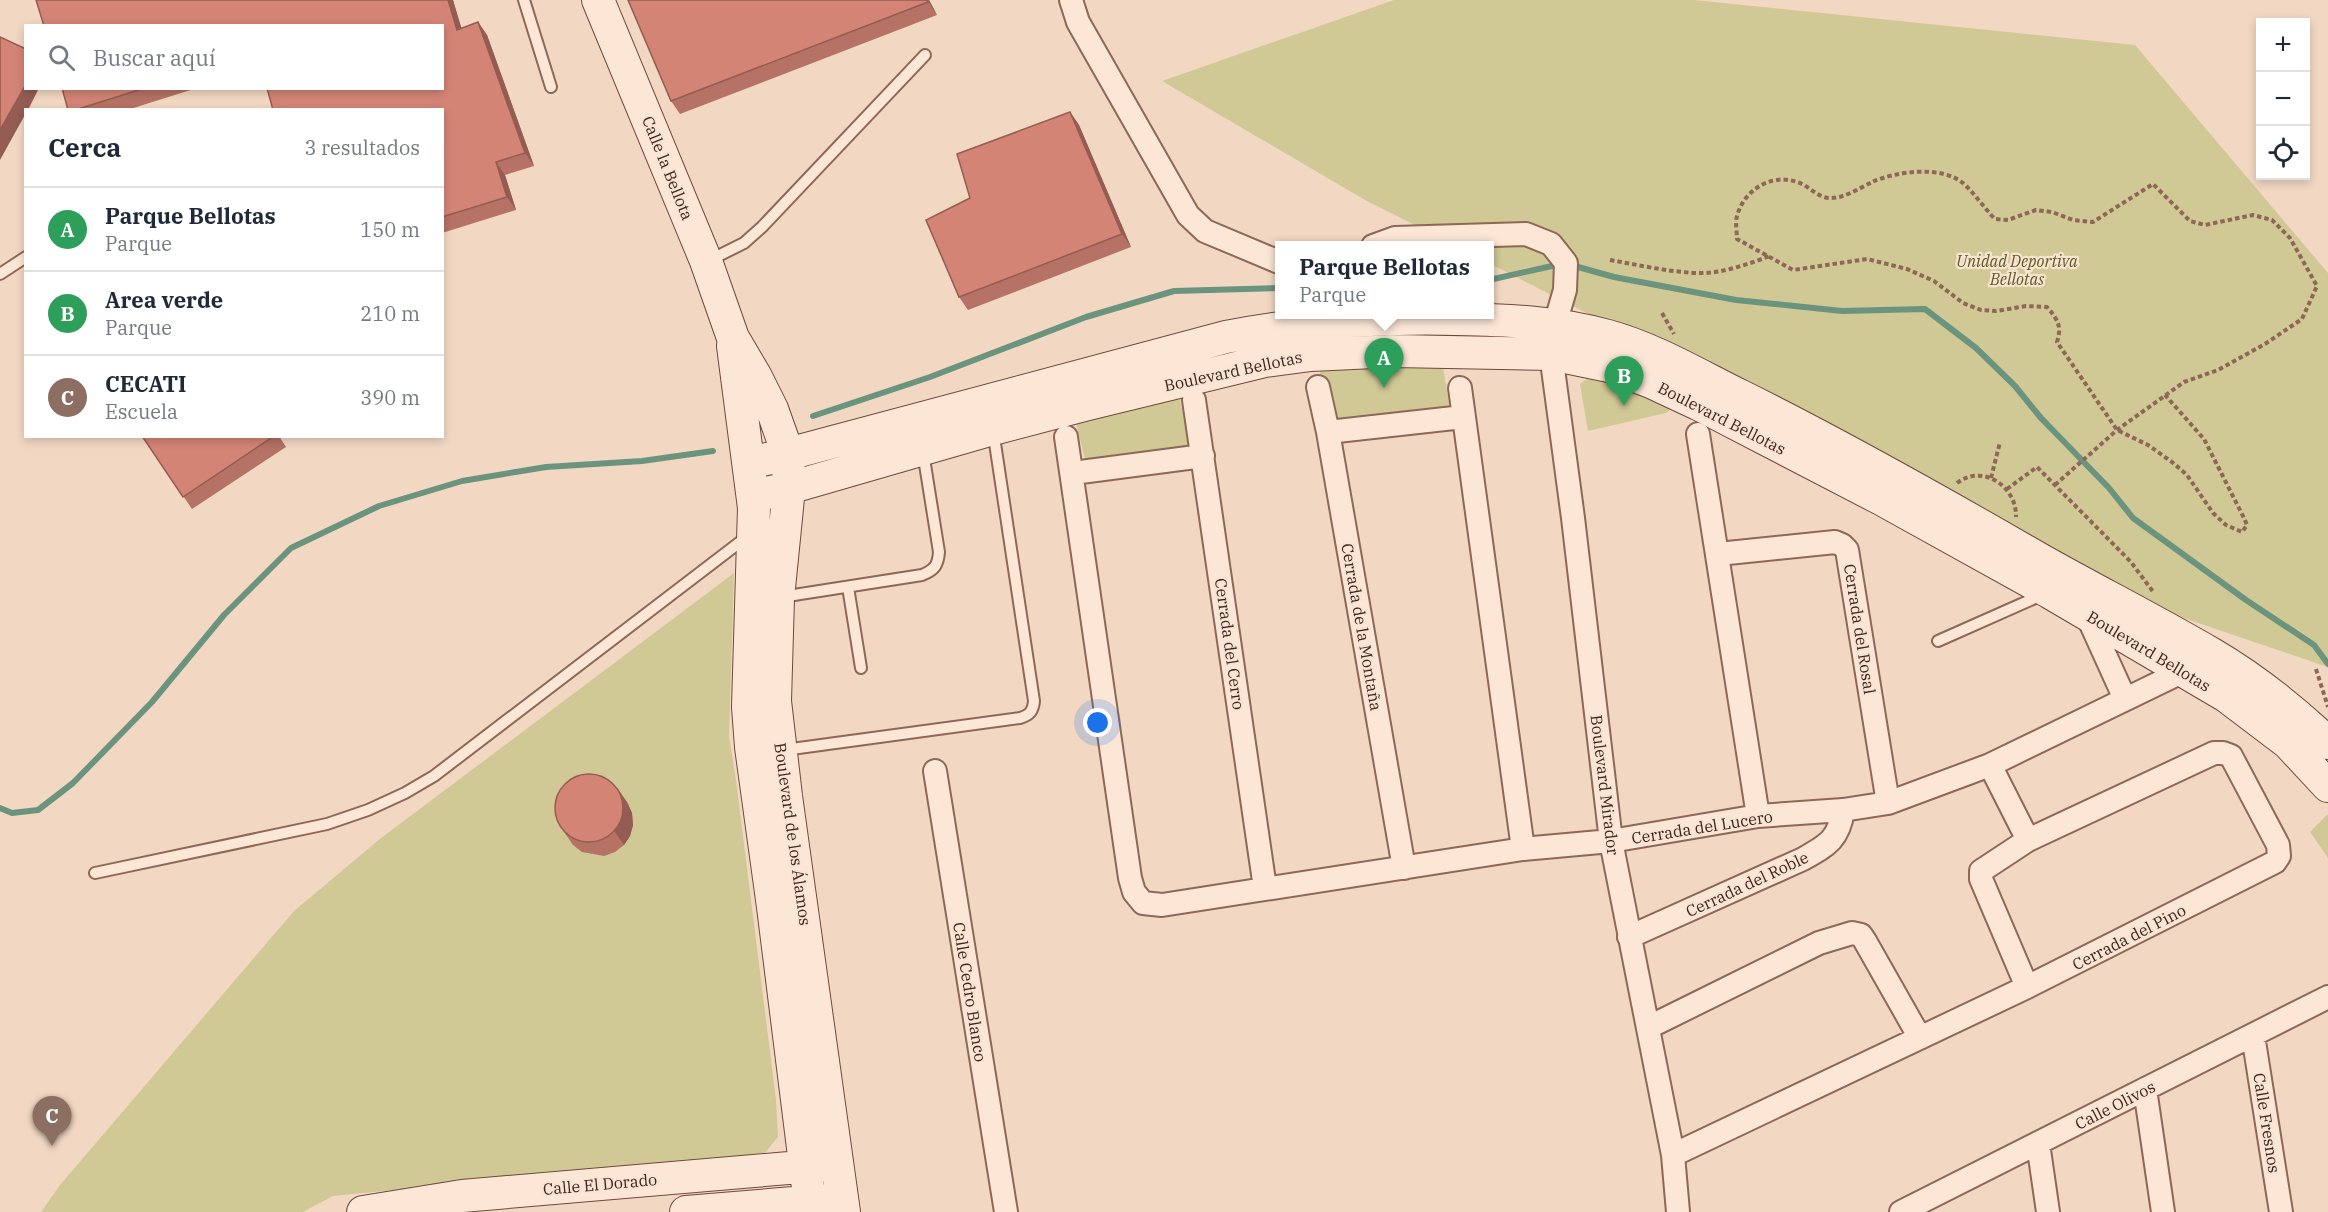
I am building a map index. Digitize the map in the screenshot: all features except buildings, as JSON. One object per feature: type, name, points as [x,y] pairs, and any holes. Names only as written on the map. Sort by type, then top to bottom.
[{"type":"street","name":"Calle la Bellota","points":[[598,0],[706,261],[733,338],[772,409],[788,454]]},
{"type":"street","points":[[1071,0],[1078,22],[1188,215],[1205,231],[1275,260]]},
{"type":"street","points":[[1387,241],[1395,238],[1526,234],[1551,244],[1566,263],[1566,290],[1553,339]]},
{"type":"street","name":"Boulevard Bellotas","points":[[1189,376],[1238,334],[1305,324],[1398,319]]},
{"type":"street","name":"Boulevard Bellotas","points":[[1494,319],[1553,339]]},
{"type":"street","points":[[1305,324],[1311,355]]},
{"type":"street","name":"Boulevard Bellotas","points":[[753,496],[789,488],[1060,410],[1189,376],[1311,355],[1610,336],[1659,356],[1697,404],[1821,436],[1887,487],[2049,592],[2226,696],[2288,743],[2328,786]]},
{"type":"street","name":"Calle la Bellota","points":[[733,338],[737,384],[750,463]]},
{"type":"street","name":"Boulevard Mirador","points":[[1553,339],[1611,841],[1673,1155],[1678,1212]]},
{"type":"street","name":"Cerrada del Cerro","points":[[1189,376],[1203,456],[1265,888]]},
{"type":"street","name":"Cerrada de la Montaña","points":[[1318,387],[1328,432],[1404,868]]},
{"type":"street","points":[[1460,388],[1523,849]]},
{"type":"street","points":[[1697,404],[1758,816]]},
{"type":"street","points":[[1060,410],[1073,473],[1203,456]]},
{"type":"street","name":"Boulevard Bellotas","points":[[750,463],[788,454],[1060,410]]},
{"type":"street","points":[[1328,432],[1463,417]]},
{"type":"street","name":"Boulevard de los Álamos","points":[[788,454],[789,488],[778,598],[776,701],[843,1206]]},
{"type":"street","name":"Boulevard de los Álamos","points":[[750,463],[753,496],[748,707],[751,747],[810,1207]]},
{"type":"street","name":"Cerrada del Lucero","points":[[1073,473],[1130,878],[1134,892],[1143,903],[1162,904],[1523,849],[1611,841],[1758,816],[1843,810],[1888,803],[1990,765],[2214,655]]},
{"type":"street","name":"Boulevard Bellotas","points":[[1887,487],[1942,503],[2214,655],[2276,699],[2328,743]]},
{"type":"street","name":"Cerrada del Rosal","points":[[1718,554],[1835,543],[1842,544],[1847,550],[1888,803]]},
{"type":"street","points":[[2086,613],[2125,699]]},
{"type":"street","name":"Cerrada del Pino","points":[[1673,1155],[2027,987],[2276,862],[2279,852],[2231,756],[2220,752],[2028,840],[1982,870],[1980,875],[2027,987]]},
{"type":"street","points":[[1990,765],[2028,840]]},
{"type":"street","name":"Calle Cedro Blanco","points":[[935,771],[1006,1212]]},
{"type":"street","name":"Cerrada del Roble","points":[[1629,937],[1803,859],[1825,846],[1836,836],[1843,810]]},
{"type":"street","points":[[1649,1027],[1819,944],[1852,933],[1861,935],[1920,1038]]},
{"type":"street","name":"Calle Olivos","points":[[1901,1212],[1926,1206],[2038,1143],[2328,997]]},
{"type":"street","name":"Calle Fresnos","points":[[2253,1035],[2282,1212]]},
{"type":"street","points":[[2145,1089],[2163,1212]]},
{"type":"street","points":[[2038,1143],[2048,1212]]},
{"type":"street","name":"Calle El Dorado","points":[[363,1212],[462,1197],[837,1164]]},
{"type":"street","points":[[686,1212],[843,1206]]},
{"type":"lane","points":[[524,0],[551,87]]},
{"type":"lane","points":[[706,261],[744,243],[762,227],[925,54]]},
{"type":"lane","points":[[0,274],[24,258]]},
{"type":"lane","points":[[781,751],[1020,718],[1028,715],[1033,709],[1034,701],[993,429]]},
{"type":"lane","points":[[778,598],[922,575],[933,570],[938,563],[939,552],[922,449]]},
{"type":"lane","points":[[95,873],[327,824],[368,810],[405,793],[434,776],[753,533]]},
{"type":"lane","points":[[848,587],[861,668]]},
{"type":"lane","points":[[1938,641],[2049,592]]},
{"type":"path","points":[[2055,485],[2117,430],[2165,395],[2184,382],[2218,370],[2265,344],[2302,319],[2317,286],[2290,238],[2272,220],[2253,215],[2205,225],[2190,221],[2153,184],[2093,222],[2073,220],[2052,212],[2036,210],[2008,220],[1995,219],[1963,183],[1941,173],[1920,171],[1878,179],[1845,194],[1830,198],[1814,193],[1799,182],[1780,178],[1762,183],[1747,198],[1737,216],[1737,239],[1793,270],[1867,259],[1907,269],[1934,281],[1963,303],[1981,310],[1995,312],[2026,306],[2047,308],[2057,318],[2061,329],[2057,342],[2117,430],[2148,445],[2172,462],[2187,475],[2213,513],[2226,525],[2242,532],[2247,525],[2204,439],[2165,395]]},
{"type":"path","points":[[1610,260],[1700,274],[1748,265],[1771,256]]},
{"type":"path","points":[[1991,478],[2000,442]]},
{"type":"path","points":[[2007,489],[2037,467],[2131,562],[2154,592],[2163,628]]},
{"type":"path","points":[[1942,503],[1949,489],[1961,480],[1976,476],[1991,478],[2007,489],[2014,501],[2016,514],[2013,528],[2006,539]]},
{"type":"path","points":[[2316,669],[2328,707]]},
{"type":"green space","name":"Unidad Deportiva Bellotas","points":[[1394,0],[1694,0],[2135,45],[2328,273],[2328,667],[2116,595],[1822,434],[1494,266],[1494,241],[1447,241],[1365,200],[1162,81]]},
{"type":"green space","points":[[1319,366],[1443,367],[1450,409],[1327,424]]},
{"type":"green space","points":[[1593,374],[1659,402],[1670,410],[1666,413],[1588,431],[1580,384]]},
{"type":"green space","points":[[1179,396],[1190,446],[1086,463],[1075,419]]},
{"type":"green space","points":[[734,573],[729,736],[776,1100],[778,1137],[764,1154],[333,1196],[303,1212],[41,1212],[60,1185],[294,911],[381,838]]},
{"type":"green space","points":[[2328,814],[2328,858],[2310,832]]},
{"type":"waterway","points":[[1494,279],[1561,264]]},
{"type":"waterway","points":[[1571,265],[1614,277],[1736,300],[1842,311],[1925,309],[1976,348],[2015,386],[2041,418],[2109,488],[2133,518],[2246,600],[2314,645],[2328,664]]},
{"type":"waterway","points":[[813,416],[930,377],[1086,317],[1174,291],[1275,288]]},
{"type":"waterway","points":[[0,808],[12,813],[38,810],[73,783],[152,702],[224,615],[291,548],[379,506],[462,481],[546,467],[642,461],[713,451]]},
{"type":"place","name":"Parque Bellotas","points":[[1384,388]]},
{"type":"place","name":"Area verde","points":[[1624,406]]},
{"type":"place","name":"CECATI","points":[[52,1146]]}]
